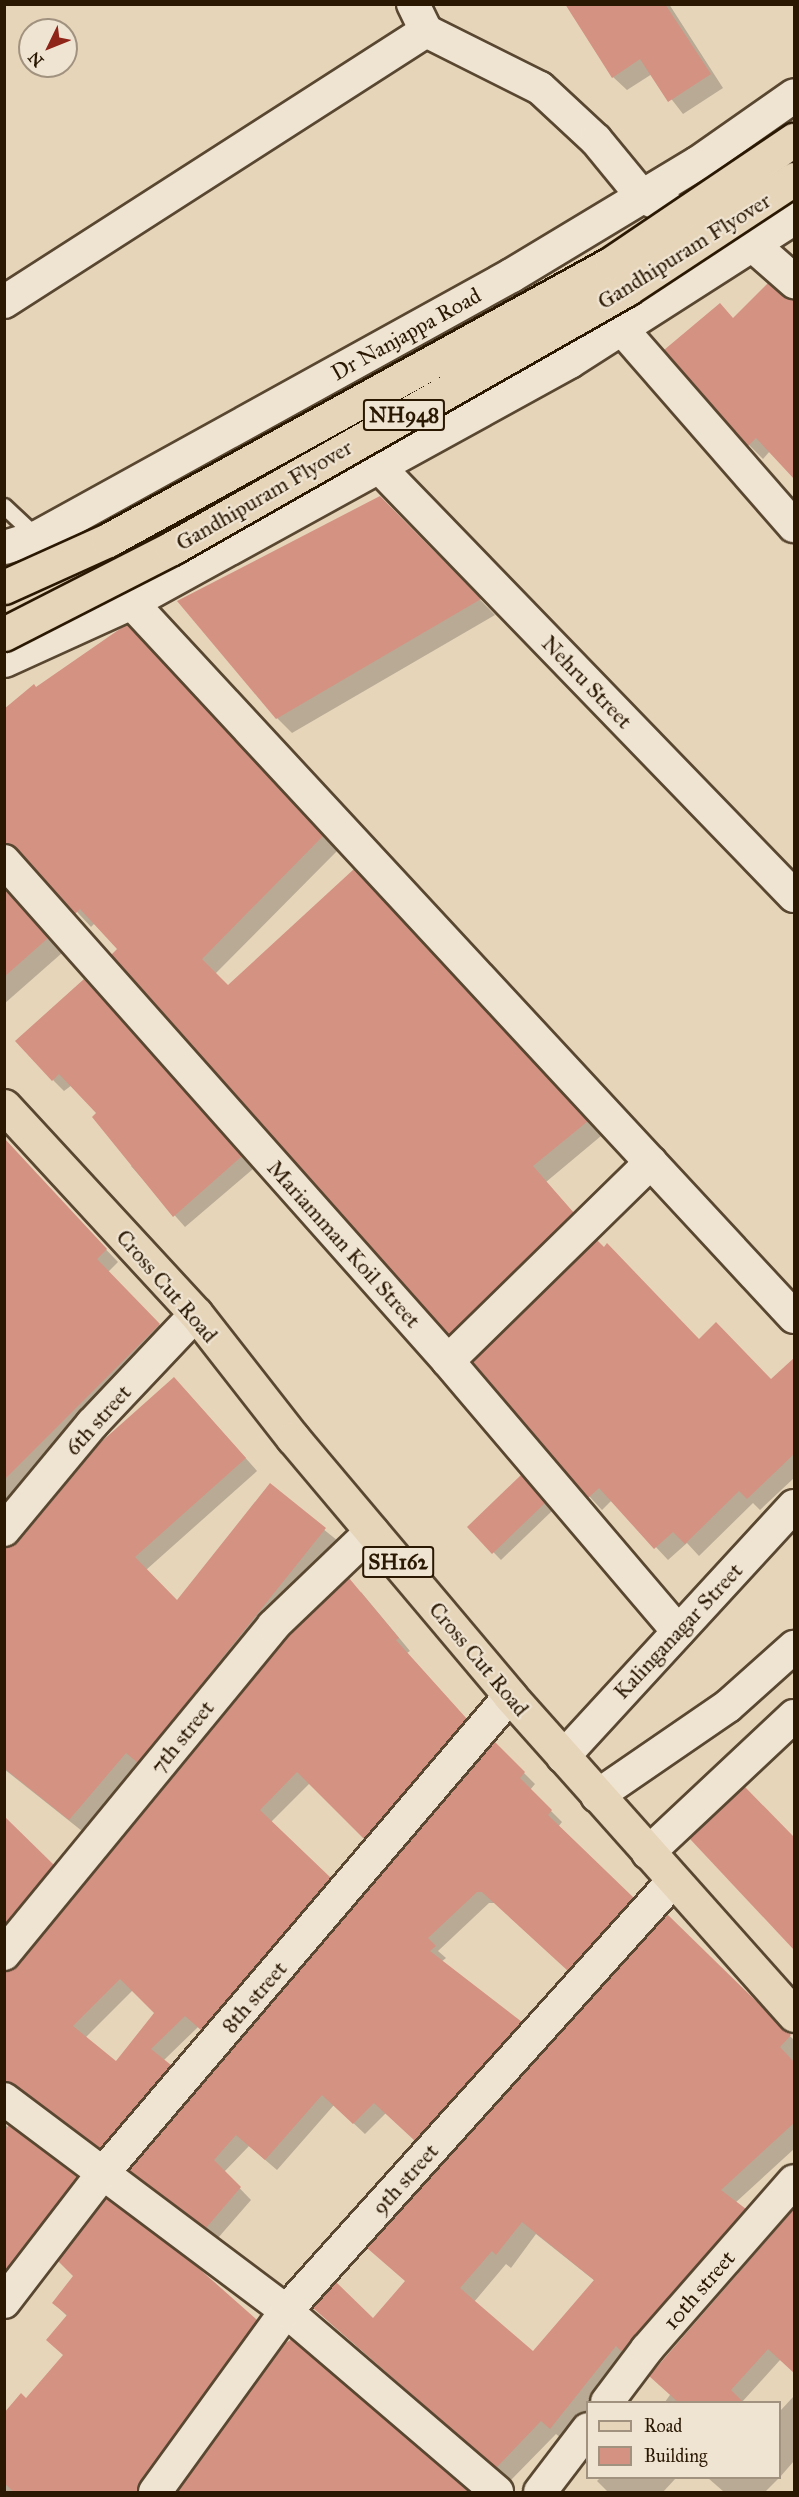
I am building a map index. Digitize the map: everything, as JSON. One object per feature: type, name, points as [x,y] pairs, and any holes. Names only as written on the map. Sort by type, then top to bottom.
[{"type":"main road","name":"Gandhipuram Flyover","points":[[4,587],[129,529],[612,263],[795,140]]},
{"type":"main road","name":"Gandhipuram Flyover","points":[[4,634],[172,548],[627,289],[795,180]]},
{"type":"main road","name":"Cross Cut Road","points":[[4,1106],[195,1314],[372,1531],[562,1757],[795,2015]]},
{"type":"street","points":[[4,302],[419,18],[540,88],[596,140],[642,196],[753,245],[795,281]]},
{"type":"street","name":"Dr Nanjappa Road","points":[[4,547],[37,537],[453,308],[642,196],[795,95]]},
{"type":"street","points":[[4,660],[131,602],[379,467],[621,328],[795,218]]},
{"type":"street","points":[[621,328],[795,526]]},
{"type":"street","name":"Nehru Street","points":[[379,467],[795,896]]},
{"type":"street","points":[[131,602],[795,1317]]},
{"type":"street","name":"Mariamman Koil Street","points":[[4,861],[448,1361],[678,1631]]},
{"type":"street","points":[[448,1361],[651,1162]]},
{"type":"street","name":"6th street","points":[[4,1530],[92,1424],[195,1314]]},
{"type":"street","name":"Kalinganagar Street","points":[[562,1757],[795,1506]]},
{"type":"street","name":"7th street","points":[[4,1954],[273,1626],[372,1531]]},
{"type":"street","points":[[597,1796],[728,1706],[795,1647]]},
{"type":"street","name":"8th street","points":[[4,2302],[103,2173],[510,1696]]},
{"type":"street","points":[[648,1853],[795,1716]]},
{"type":"street","name":"9th street","points":[[155,2493],[286,2311],[673,1881]]},
{"type":"street","points":[[4,2098],[286,2311],[497,2493]]},
{"type":"street","name":"10th street","points":[[608,2401],[647,2349],[795,2181]]},
{"type":"street","points":[[540,2493],[586,2432]]},
{"type":"lane","points":[[4,506],[37,537]]},
{"type":"building","points":[[565,4],[665,4],[711,74],[668,102],[640,59],[612,78]]},
{"type":"building","points":[[768,283],[795,301],[795,480],[756,438],[748,446],[664,350],[720,303],[733,318]]},
{"type":"building","points":[[380,496],[481,599],[276,719],[177,601]]},
{"type":"building","points":[[127,624],[323,836],[202,959],[228,985],[354,869],[588,1121],[533,1166],[574,1213],[449,1335],[111,955],[117,949],[80,909],[75,914],[17,849],[4,844],[4,709],[34,684],[36,687]]},
{"type":"building","points":[[4,889],[48,938],[4,977]]},
{"type":"building","points":[[84,979],[242,1156],[173,1217],[92,1117],[96,1113],[59,1074],[52,1081],[15,1041]]},
{"type":"building","points":[[4,1138],[107,1249],[97,1259],[160,1324],[4,1480]]},
{"type":"building","points":[[597,1240],[604,1247],[607,1243],[699,1339],[716,1322],[771,1379],[795,1357],[795,1453],[747,1499],[739,1491],[685,1544],[673,1532],[654,1549],[599,1488],[588,1498],[473,1362]]},
{"type":"building","points":[[174,1377],[246,1458],[135,1557],[177,1600],[270,1483],[326,1528],[138,1763],[126,1753],[69,1820],[4,1768],[4,1547],[18,1542],[101,1442]]},
{"type":"building","points":[[521,1475],[545,1503],[492,1554],[467,1527]]},
{"type":"building","points":[[349,1578],[399,1638],[396,1640],[467,1719],[364,1839],[297,1772],[260,1810],[331,1878],[201,2030],[185,2016],[151,2049],[171,2065],[100,2149],[15,2085],[4,2081],[4,1971],[18,1965],[286,1638]],"holes":[[[120,1979],[154,2013],[116,2061],[73,2026]]]},
{"type":"building","points":[[495,1742],[525,1772],[520,1778],[552,1810],[548,1815],[634,1898],[568,1971],[482,1892],[477,1892],[428,1938],[436,1946],[430,1951],[522,2022],[415,2141],[374,2103],[353,2124],[322,2095],[265,2160],[236,2135],[214,2160],[241,2187],[206,2228],[129,2170]]},
{"type":"building","points":[[745,1787],[795,1838],[795,1951],[690,1839]]},
{"type":"building","points":[[4,1816],[54,1865],[4,1925]]},
{"type":"building","points":[[667,1914],[791,2035],[780,2047],[795,2063],[795,2122],[721,2190],[746,2209],[622,2352],[616,2346],[550,2429],[541,2421],[496,2468],[313,2308],[336,2282],[373,2318],[405,2281],[367,2248]],"holes":[[[522,2222],[594,2280],[533,2351],[460,2288],[492,2251],[496,2255]]]},
{"type":"building","points":[[9,2125],[77,2177],[4,2272],[4,2132]]},
{"type":"building","points":[[106,2198],[195,2265],[257,2320],[140,2481],[137,2493],[15,2493],[4,2483],[4,2413],[21,2393],[26,2398],[63,2355],[46,2340],[67,2315],[52,2303],[73,2276],[58,2261]]},
{"type":"building","points":[[795,2208],[795,2374],[768,2349],[731,2390],[742,2401],[677,2401],[649,2376]]},
{"type":"building","points":[[292,2339],[470,2493],[177,2493],[284,2344]]}]
